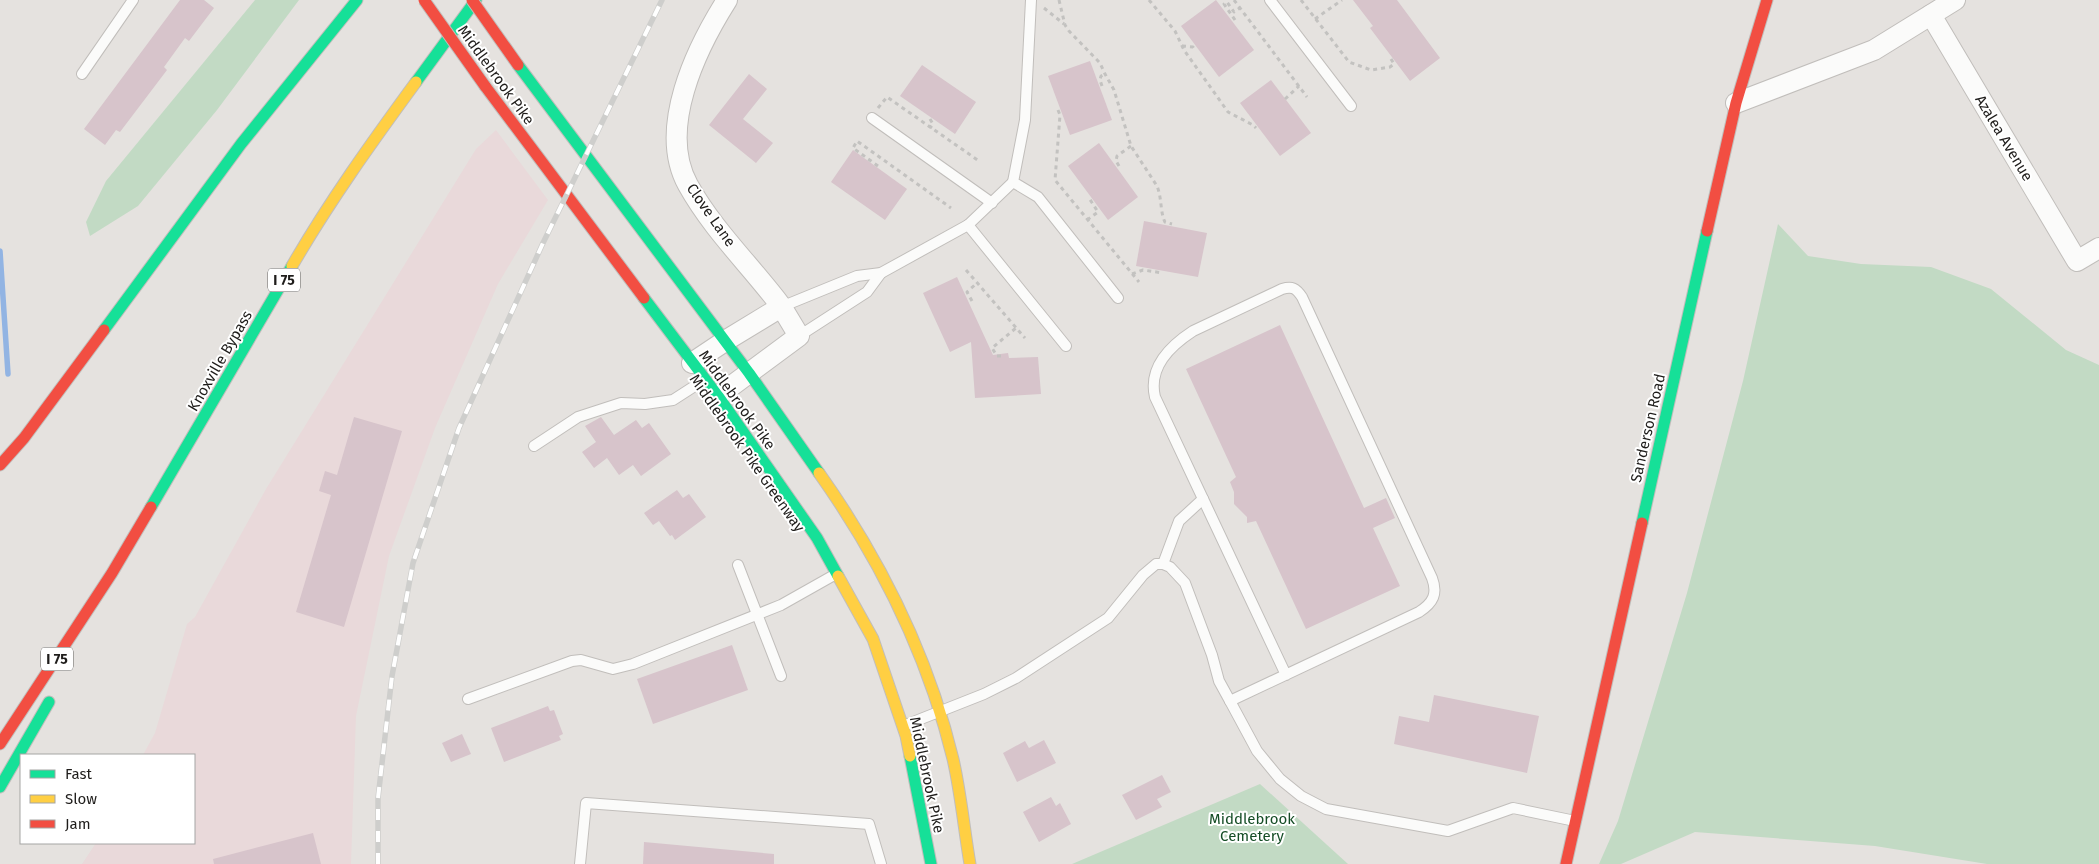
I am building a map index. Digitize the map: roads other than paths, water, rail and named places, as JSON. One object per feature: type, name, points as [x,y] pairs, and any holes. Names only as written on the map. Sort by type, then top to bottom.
[{"type":"main road","points":[[2,469],[77,363],[240,144],[357,0]]},
{"type":"main road","name":"Middlebrook Pike","points":[[424,0],[485,86],[718,396],[817,538],[873,639],[903,726],[931,864]]},
{"type":"main road","name":"Middlebrook Pike","points":[[472,0],[518,65],[749,373],[850,517],[907,623],[940,712],[953,761],[970,864]]},
{"type":"main road","name":"Knoxville Bypass","points":[[0,744],[112,573],[312,232],[365,152],[476,0]]},
{"type":"main road","name":"Sanderson Road","points":[[1566,864],[1736,103],[1767,0]]},
{"type":"main road","points":[[73,653],[112,573]]},
{"type":"main road","points":[[0,788],[56,688]]},
{"type":"street","name":"Clove Lane","points":[[727,0],[713,22],[686,83],[677,119],[678,152],[688,184],[712,220],[781,307],[798,336]]},
{"type":"street","points":[[1736,103],[1874,50],[1955,0]]},
{"type":"street","name":"Azalea Avenue","points":[[1931,14],[2077,261],[2099,248]]},
{"type":"street","points":[[692,363],[781,307]]},
{"type":"street","points":[[718,396],[798,336]]},
{"type":"lane","points":[[82,74],[133,0]]},
{"type":"lane","points":[[1270,0],[1351,106]]},
{"type":"lane","points":[[798,336],[867,292],[881,274],[968,226],[1013,182],[1025,120],[1031,3]]},
{"type":"lane","points":[[875,113],[992,203]]},
{"type":"lane","points":[[1013,182],[1038,197],[1118,298]]},
{"type":"lane","points":[[968,226],[1066,346]]},
{"type":"lane","points":[[781,307],[857,276],[881,274]]},
{"type":"lane","points":[[1230,701],[1286,675],[1419,612],[1429,606],[1435,596],[1435,587],[1302,297],[1297,290],[1290,287],[1282,288],[1193,331],[1175,344],[1158,365],[1153,381],[1155,396],[1286,675]]},
{"type":"lane","points":[[534,446],[578,417],[620,403],[645,404],[673,400],[705,379]]},
{"type":"lane","points":[[1163,564],[1179,521],[1203,499]]},
{"type":"lane","points":[[903,726],[984,694],[1016,678],[1108,618],[1150,567],[1163,564],[1170,568],[1185,583],[1220,681],[1257,751],[1280,779],[1301,796],[1326,809],[1448,831],[1513,808],[1575,821]]},
{"type":"lane","points":[[738,565],[781,676]]},
{"type":"lane","points":[[468,699],[572,661],[581,660],[613,669],[619,668],[781,605],[837,573]]},
{"type":"lane","points":[[580,864],[586,803],[868,824],[881,864]]},
{"type":"waterway","points":[[0,251],[8,374]]},
{"type":"railway","points":[[378,864],[378,798],[392,676],[413,563],[459,428],[543,243],[662,0]]},
{"type":"park label","name":"Middlebrook Cemetery","points":[[1252,828]]}]
